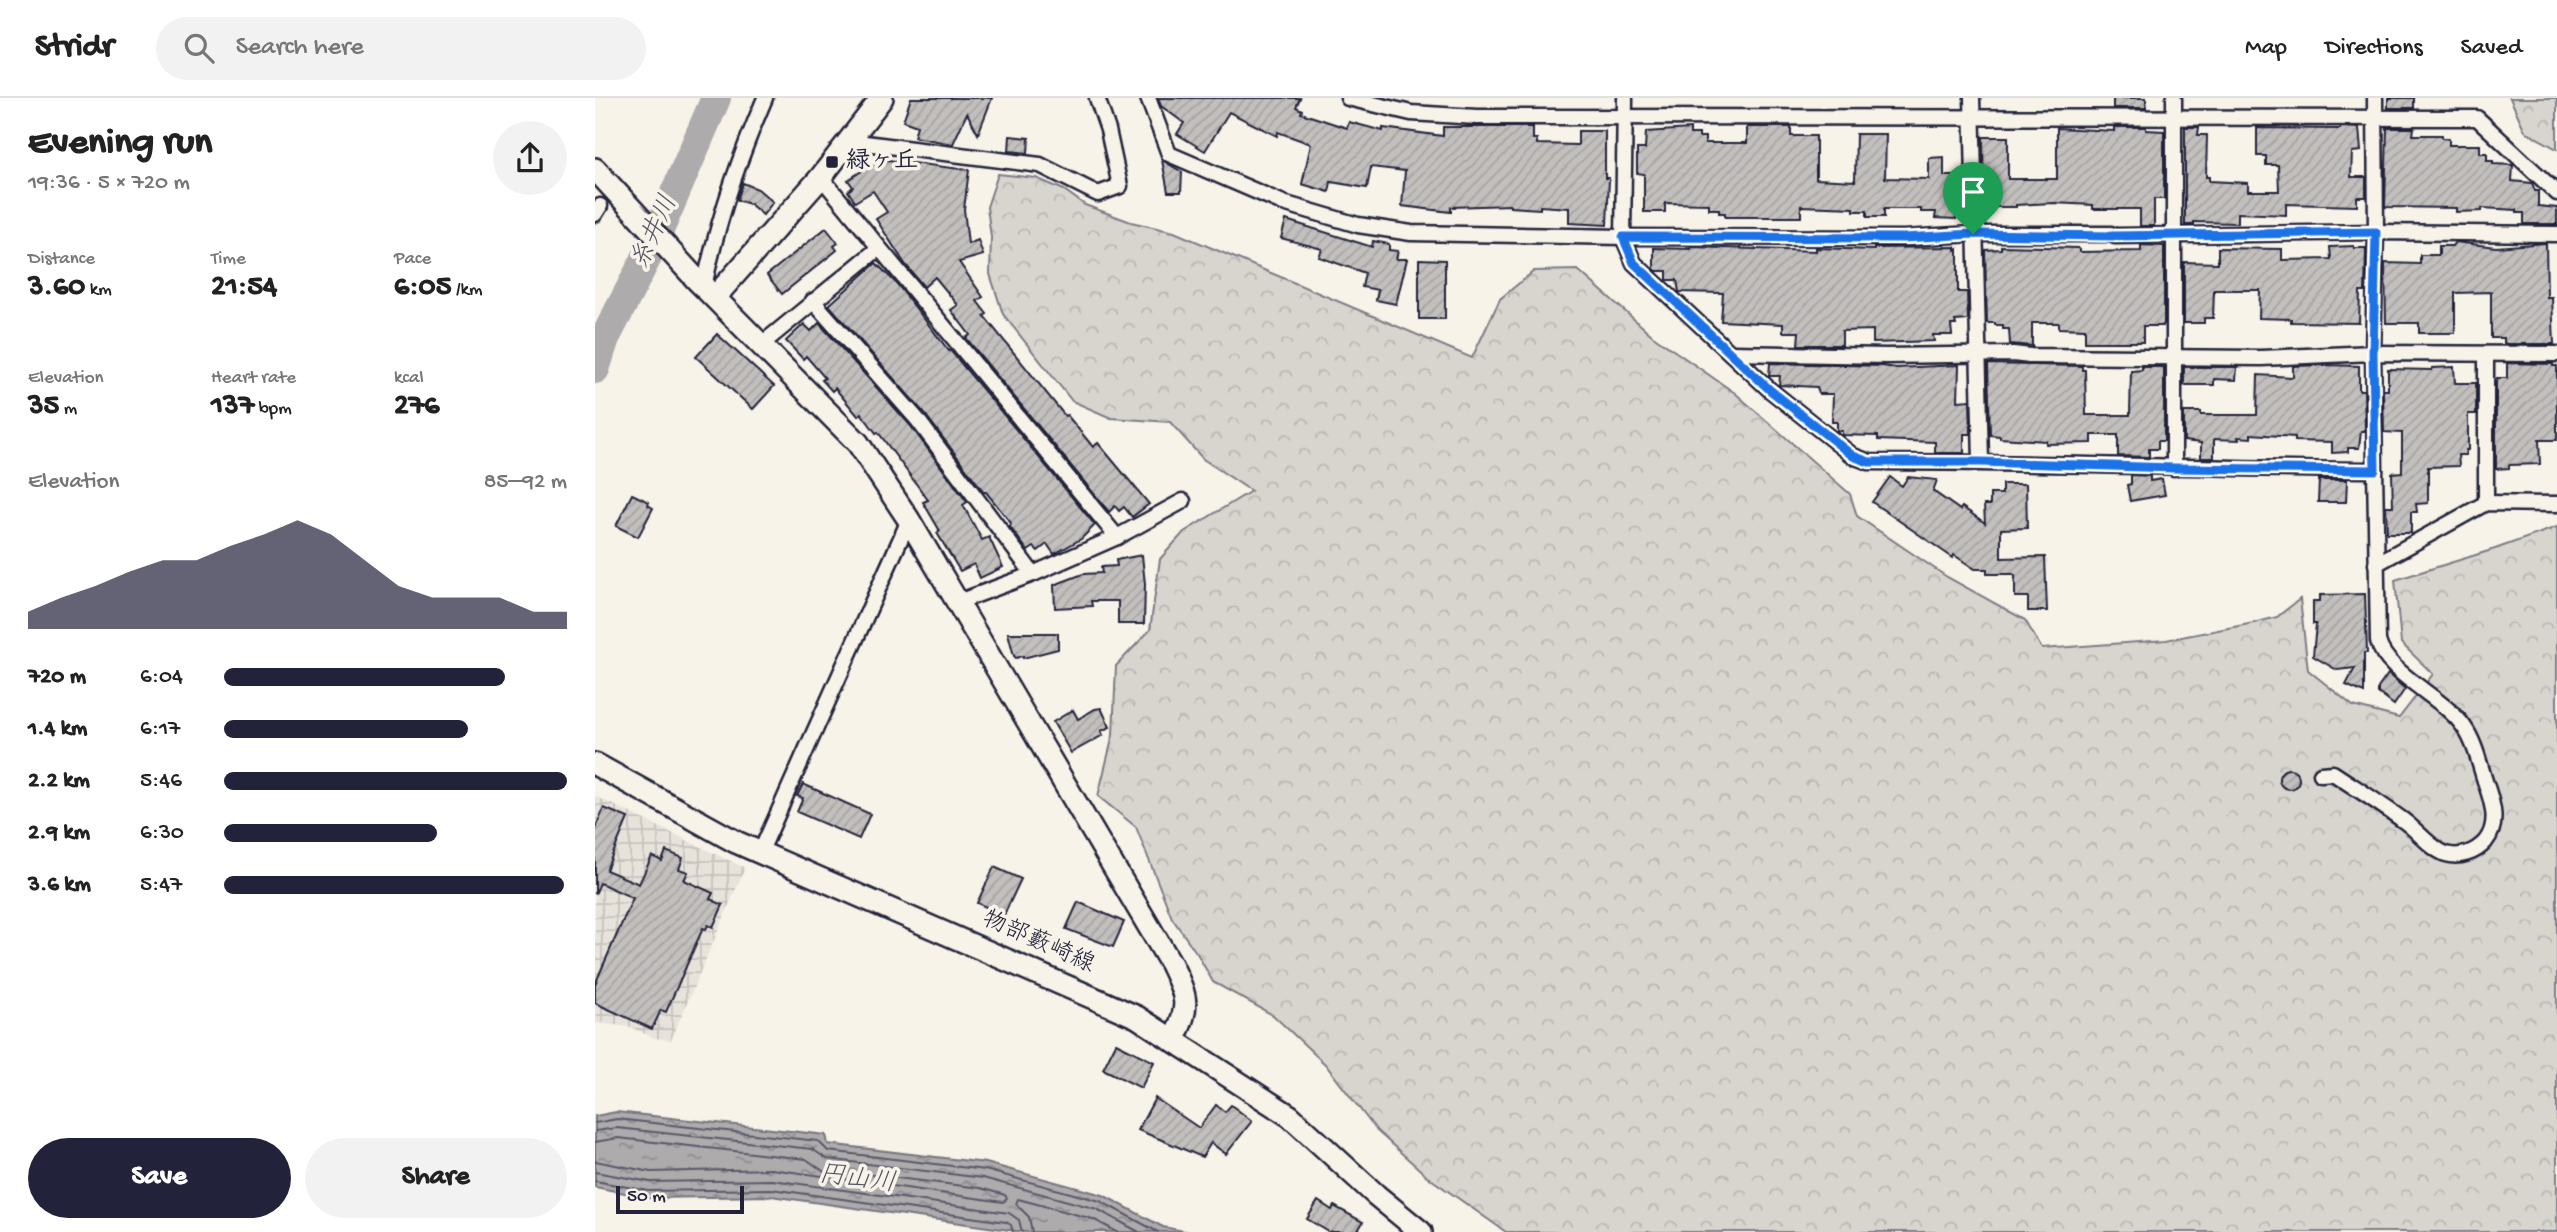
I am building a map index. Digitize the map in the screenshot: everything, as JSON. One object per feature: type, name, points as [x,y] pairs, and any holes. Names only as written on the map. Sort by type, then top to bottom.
[{"type":"street","points":[[704,287],[712,249],[753,124],[765,98]]},
{"type":"street","points":[[704,287],[821,177],[883,98]]},
{"type":"street","points":[[851,139],[1040,165],[1098,194],[1120,186],[1108,130],[1097,98]]},
{"type":"street","points":[[1148,98],[1169,154],[1296,207],[1358,225],[1411,233],[1904,238],[1973,234],[2557,234]]},
{"type":"street","points":[[1347,98],[1411,113],[1477,117],[2477,118],[2557,193]]},
{"type":"street","points":[[1625,98],[1623,237],[1634,263],[1770,390],[1853,456],[1869,462],[2375,470]]},
{"type":"street","points":[[1972,98],[1973,234],[1980,356],[1981,462]]},
{"type":"street","points":[[2174,98],[2174,468]]},
{"type":"street","points":[[2321,774],[2333,773],[2405,821],[2442,853],[2465,854],[2484,843],[2491,833],[2494,822],[2492,801],[2464,726],[2454,714],[2390,663],[2380,649],[2377,633],[2373,353],[2375,98]]},
{"type":"street","points":[[595,169],[704,287],[857,443],[909,520],[1171,964],[1185,992],[1185,1016],[1174,1040]]},
{"type":"street","points":[[821,177],[1117,537]]},
{"type":"street","points":[[762,344],[879,248]]},
{"type":"street","points":[[813,301],[917,419],[1033,574]]},
{"type":"street","points":[[1731,354],[2013,354],[2261,358],[2373,353],[2557,355]]},
{"type":"street","points":[[2486,356],[2486,503]]},
{"type":"street","points":[[958,602],[1033,574],[1117,537],[1183,501]]},
{"type":"street","points":[[2376,564],[2486,503],[2557,503]]},
{"type":"street","points":[[761,851],[909,520]]},
{"type":"street","name":"物部藪崎線","points":[[595,764],[736,842],[1137,1017],[1290,1116],[1376,1195],[1421,1232]]},
{"type":"shaded area","points":[[595,796],[745,868],[671,1040],[654,1038],[630,1027],[595,1023]]},
{"type":"green space","points":[[2510,98],[2557,98],[2557,149],[2525,131]]},
{"type":"green space","points":[[998,174],[1036,178],[1064,190],[1085,205],[1131,222],[1174,232],[1472,358],[1500,299],[1534,271],[1578,270],[1653,336],[1735,393],[1850,494],[1857,516],[1947,577],[2025,620],[2042,649],[2166,640],[2254,623],[2277,617],[2300,599],[2308,670],[2353,706],[2399,718],[2433,674],[2401,643],[2395,580],[2557,527],[2557,1232],[1506,1232],[1428,1177],[1377,1131],[1325,1064],[1273,1015],[1213,982],[1172,918],[1136,827],[1098,796],[1113,735],[1116,666],[1150,630],[1160,559],[1184,532],[1251,491],[1203,459],[1170,422],[1111,418],[1072,401],[1003,314],[990,274],[991,237],[987,207]]},
{"type":"water","name":"円山川","points":[[616,1112],[826,1135],[828,1144],[986,1163],[1103,1195],[1163,1227],[1189,1232],[1023,1232],[771,1196],[649,1198],[595,1187],[595,1116]]},
{"type":"building","points":[[911,98],[992,98],[978,134],[967,113],[953,144],[914,137],[917,126],[903,121]]},
{"type":"building","points":[[1158,98],[1300,98],[1296,107],[1302,110],[1301,113],[1347,128],[1349,122],[1383,131],[1383,128],[1443,136],[1443,127],[1533,127],[1533,139],[1537,139],[1537,144],[1578,145],[1578,131],[1605,131],[1605,178],[1609,178],[1607,225],[1569,223],[1569,208],[1540,206],[1540,209],[1510,205],[1451,207],[1451,212],[1402,206],[1405,171],[1371,167],[1367,188],[1331,182],[1329,192],[1302,184],[1311,144],[1278,132],[1277,136],[1229,112],[1205,151],[1177,134],[1184,123],[1161,106]]},
{"type":"building","points":[[2113,98],[2146,98],[2146,108],[2113,108]]},
{"type":"building","points":[[2388,98],[2414,98],[2414,108],[2388,108]]},
{"type":"building","points":[[1747,127],[1791,127],[1791,136],[1816,136],[1816,179],[1855,181],[1856,134],[1886,134],[1885,178],[1929,179],[1929,158],[1944,157],[1944,176],[1964,176],[1965,206],[1962,206],[1962,213],[1956,213],[1956,219],[1935,218],[1936,212],[1921,212],[1921,209],[1884,209],[1884,217],[1867,217],[1867,211],[1854,211],[1854,208],[1801,206],[1801,217],[1725,217],[1725,213],[1719,213],[1719,209],[1709,209],[1709,204],[1665,203],[1665,212],[1644,212],[1644,174],[1637,173],[1637,149],[1645,149],[1646,132],[1690,129],[1690,134],[1705,137],[1705,143],[1747,143]]},
{"type":"building","points":[[2114,127],[2146,127],[2146,130],[2164,131],[2164,199],[2154,199],[2154,226],[2140,226],[2140,209],[2093,209],[2093,205],[2053,203],[1984,207],[1983,137],[2008,137],[2008,179],[2057,179],[2057,128],[2114,131]]},
{"type":"building","points":[[2185,127],[2199,127],[2198,135],[2207,135],[2206,177],[2209,177],[2209,181],[2248,183],[2248,191],[2279,191],[2278,165],[2266,165],[2266,156],[2257,156],[2257,128],[2359,128],[2361,151],[2352,152],[2351,177],[2366,177],[2366,197],[2357,197],[2357,206],[2286,204],[2286,215],[2238,213],[2238,223],[2194,222],[2194,225],[2185,225]]},
{"type":"building","points":[[2387,128],[2414,128],[2413,135],[2442,135],[2442,138],[2449,139],[2449,145],[2480,145],[2480,153],[2487,153],[2487,161],[2513,165],[2512,181],[2532,183],[2535,191],[2538,191],[2538,206],[2557,208],[2557,224],[2524,224],[2524,213],[2517,213],[2517,210],[2482,208],[2482,211],[2456,212],[2456,208],[2385,207]]},
{"type":"building","points":[[1010,136],[1029,138],[1028,153],[1009,151]]},
{"type":"building","points":[[880,159],[969,170],[964,209],[968,244],[978,240],[983,255],[959,262],[983,297],[977,301],[987,314],[984,316],[1065,416],[1067,415],[1093,447],[1098,443],[1149,504],[1132,517],[1124,507],[1119,511],[1115,506],[1109,512],[966,338],[970,335],[951,310],[958,305],[935,277],[924,287],[905,264],[876,219],[887,212],[873,191],[855,202],[848,191],[853,187],[848,180]]},
{"type":"building","points":[[1162,160],[1182,172],[1181,192],[1168,192]]},
{"type":"building","points":[[743,183],[758,189],[773,202],[763,215],[750,204],[737,200]]},
{"type":"building","points":[[1286,220],[1372,247],[1373,241],[1389,244],[1389,250],[1398,251],[1396,259],[1407,259],[1396,304],[1376,300],[1378,290],[1362,287],[1365,273],[1319,257],[1322,249],[1281,238]]},
{"type":"building","points":[[826,228],[838,243],[834,246],[837,250],[782,294],[767,275]]},
{"type":"building","points":[[2455,242],[2496,247],[2546,243],[2547,297],[2552,297],[2554,344],[2507,344],[2504,343],[2504,338],[2491,338],[2491,292],[2455,293],[2455,333],[2419,333],[2419,323],[2386,323],[2385,263],[2420,264],[2420,255],[2439,255],[2439,246],[2452,246]]},
{"type":"building","points":[[2141,245],[2164,246],[2164,324],[2143,326],[2143,342],[2085,342],[2085,329],[2059,328],[2059,323],[2032,323],[2032,346],[2010,344],[2009,329],[2003,329],[2003,325],[1987,323],[1985,250],[2001,249],[2001,246],[2078,248],[2080,252],[2141,251]]},
{"type":"building","points":[[1955,247],[1955,250],[1958,249],[1958,292],[1967,292],[1968,320],[1955,321],[1956,325],[1951,325],[1952,335],[1933,335],[1934,341],[1873,343],[1873,330],[1842,331],[1842,345],[1798,345],[1799,332],[1783,332],[1783,324],[1721,321],[1723,293],[1679,292],[1677,280],[1667,280],[1667,271],[1654,269],[1654,248],[1816,251],[1816,248],[1874,250]]},
{"type":"building","points":[[2330,247],[2366,248],[2365,292],[2360,292],[2359,323],[2291,322],[2291,319],[2259,318],[2260,290],[2214,290],[2213,318],[2204,318],[2204,323],[2184,323],[2184,262],[2218,263],[2218,248],[2282,249],[2282,260],[2331,259]]},
{"type":"building","points":[[1419,259],[1445,260],[1445,319],[1419,319]]},
{"type":"building","points":[[876,263],[897,284],[949,351],[1095,525],[1081,539],[1054,554],[1047,544],[1038,551],[1034,547],[1028,551],[1010,527],[1011,523],[924,413],[829,305]]},
{"type":"building","points":[[819,323],[910,425],[967,502],[963,505],[982,540],[989,537],[1003,567],[980,578],[974,564],[960,571],[937,533],[940,531],[923,502],[928,500],[878,432],[876,433],[861,413],[858,416],[835,388],[832,391],[822,380],[825,378],[806,356],[803,359],[786,341],[804,324],[811,331]]},
{"type":"building","points":[[717,334],[774,386],[753,409],[696,357]]},
{"type":"building","points":[[1770,363],[1896,368],[1959,365],[1958,401],[1970,400],[1971,434],[1964,434],[1964,453],[1935,453],[1935,442],[1878,440],[1878,436],[1842,435],[1842,431],[1837,431],[1837,422],[1832,422],[1833,394],[1819,394],[1817,387],[1779,385],[1780,376],[1769,376]]},
{"type":"building","points":[[2507,363],[2557,366],[2557,440],[2539,440],[2540,464],[2509,465],[2509,468],[2496,469],[2496,383],[2497,378],[2507,378]]},
{"type":"building","points":[[1988,364],[2082,366],[2082,370],[2085,370],[2086,415],[2130,415],[2131,371],[2142,370],[2142,367],[2164,367],[2164,441],[2158,441],[2158,449],[2149,449],[2149,457],[2118,456],[2118,435],[2092,435],[2092,443],[2046,444],[2046,441],[1990,435]]},
{"type":"building","points":[[2293,366],[2359,366],[2359,390],[2364,390],[2365,431],[2361,431],[2359,448],[2332,453],[2332,442],[2295,441],[2295,437],[2251,434],[2251,438],[2238,437],[2239,440],[2214,439],[2214,458],[2201,458],[2201,443],[2184,441],[2184,412],[2201,412],[2201,415],[2257,415],[2258,375],[2293,377]]},
{"type":"building","points":[[2184,367],[2237,367],[2236,380],[2214,379],[2214,385],[2184,385]]},
{"type":"building","points":[[2454,367],[2455,383],[2476,383],[2476,414],[2468,414],[2466,455],[2458,455],[2459,466],[2428,467],[2428,503],[2416,504],[2417,512],[2411,512],[2411,533],[2387,533],[2386,506],[2393,506],[2392,473],[2402,472],[2402,433],[2384,432],[2383,390],[2388,390],[2388,369],[2432,370]]},
{"type":"building","points":[[2131,475],[2150,476],[2150,481],[2162,479],[2165,495],[2130,501],[2127,485],[2131,484]]},
{"type":"building","points":[[1890,477],[1902,486],[1908,477],[1937,480],[1933,491],[1985,523],[1984,505],[1990,505],[1990,494],[2002,494],[2002,484],[2026,484],[2027,528],[2001,529],[2001,558],[2045,557],[2047,611],[2028,611],[2028,597],[2015,597],[2013,574],[1987,574],[1987,569],[1975,569],[1954,555],[1953,558],[1872,502]]},
{"type":"building","points":[[2319,480],[2347,480],[2346,502],[2318,502]]},
{"type":"building","points":[[632,494],[649,502],[648,505],[653,508],[638,537],[616,526]]},
{"type":"building","points":[[1142,555],[1145,584],[1144,624],[1118,624],[1118,601],[1091,601],[1092,606],[1055,608],[1054,585],[1083,574],[1102,573],[1101,567],[1117,566],[1116,560]]},
{"type":"building","points":[[2365,594],[2367,653],[2364,653],[2364,693],[2346,685],[2355,668],[2337,670],[2313,656],[2316,624],[2313,624],[2313,601],[2320,601],[2320,595]]},
{"type":"building","points":[[1008,633],[1058,633],[1058,649],[1016,658]]},
{"type":"building","points":[[2388,674],[2405,689],[2394,705],[2378,693],[2378,688]]},
{"type":"building","points":[[1101,708],[1110,727],[1101,731],[1103,735],[1071,753],[1053,722],[1073,710],[1078,719]]},
{"type":"building","points":[[2285,769],[2293,769],[2299,779],[2293,789],[2285,789],[2279,783],[2279,775]]},
{"type":"building","points":[[803,784],[870,814],[859,839],[797,812],[803,798],[797,796]]},
{"type":"building","points":[[604,808],[628,818],[606,870],[639,884],[652,856],[662,861],[666,851],[683,858],[679,869],[688,872],[684,880],[713,893],[710,899],[723,905],[713,927],[708,925],[706,929],[703,928],[666,1012],[661,1010],[652,1029],[595,1003],[595,984],[633,898],[600,883],[595,894],[595,829]]},
{"type":"building","points":[[994,867],[1021,879],[1004,915],[977,903]]},
{"type":"building","points":[[1078,902],[1124,922],[1113,947],[1066,929]]},
{"type":"building","points":[[1116,1043],[1154,1062],[1141,1088],[1103,1069]]},
{"type":"building","points":[[1155,1098],[1199,1128],[1216,1105],[1225,1112],[1231,1105],[1252,1121],[1226,1154],[1211,1143],[1202,1157],[1138,1130]]},
{"type":"building","points":[[1318,1201],[1332,1210],[1334,1206],[1363,1222],[1357,1232],[1329,1232],[1307,1219]]},
{"type":"waterway","name":"糸井川","points":[[595,369],[605,338],[650,251],[716,98]]},
{"type":"place","name":"緑ヶ丘","points":[[832,162]]},
{"type":"route","points":[[2376,232],[2373,353],[2375,470],[1869,462],[1853,456],[1770,390],[1634,263],[1623,237],[1904,238],[1973,234],[2115,236],[2376,232]]}]
